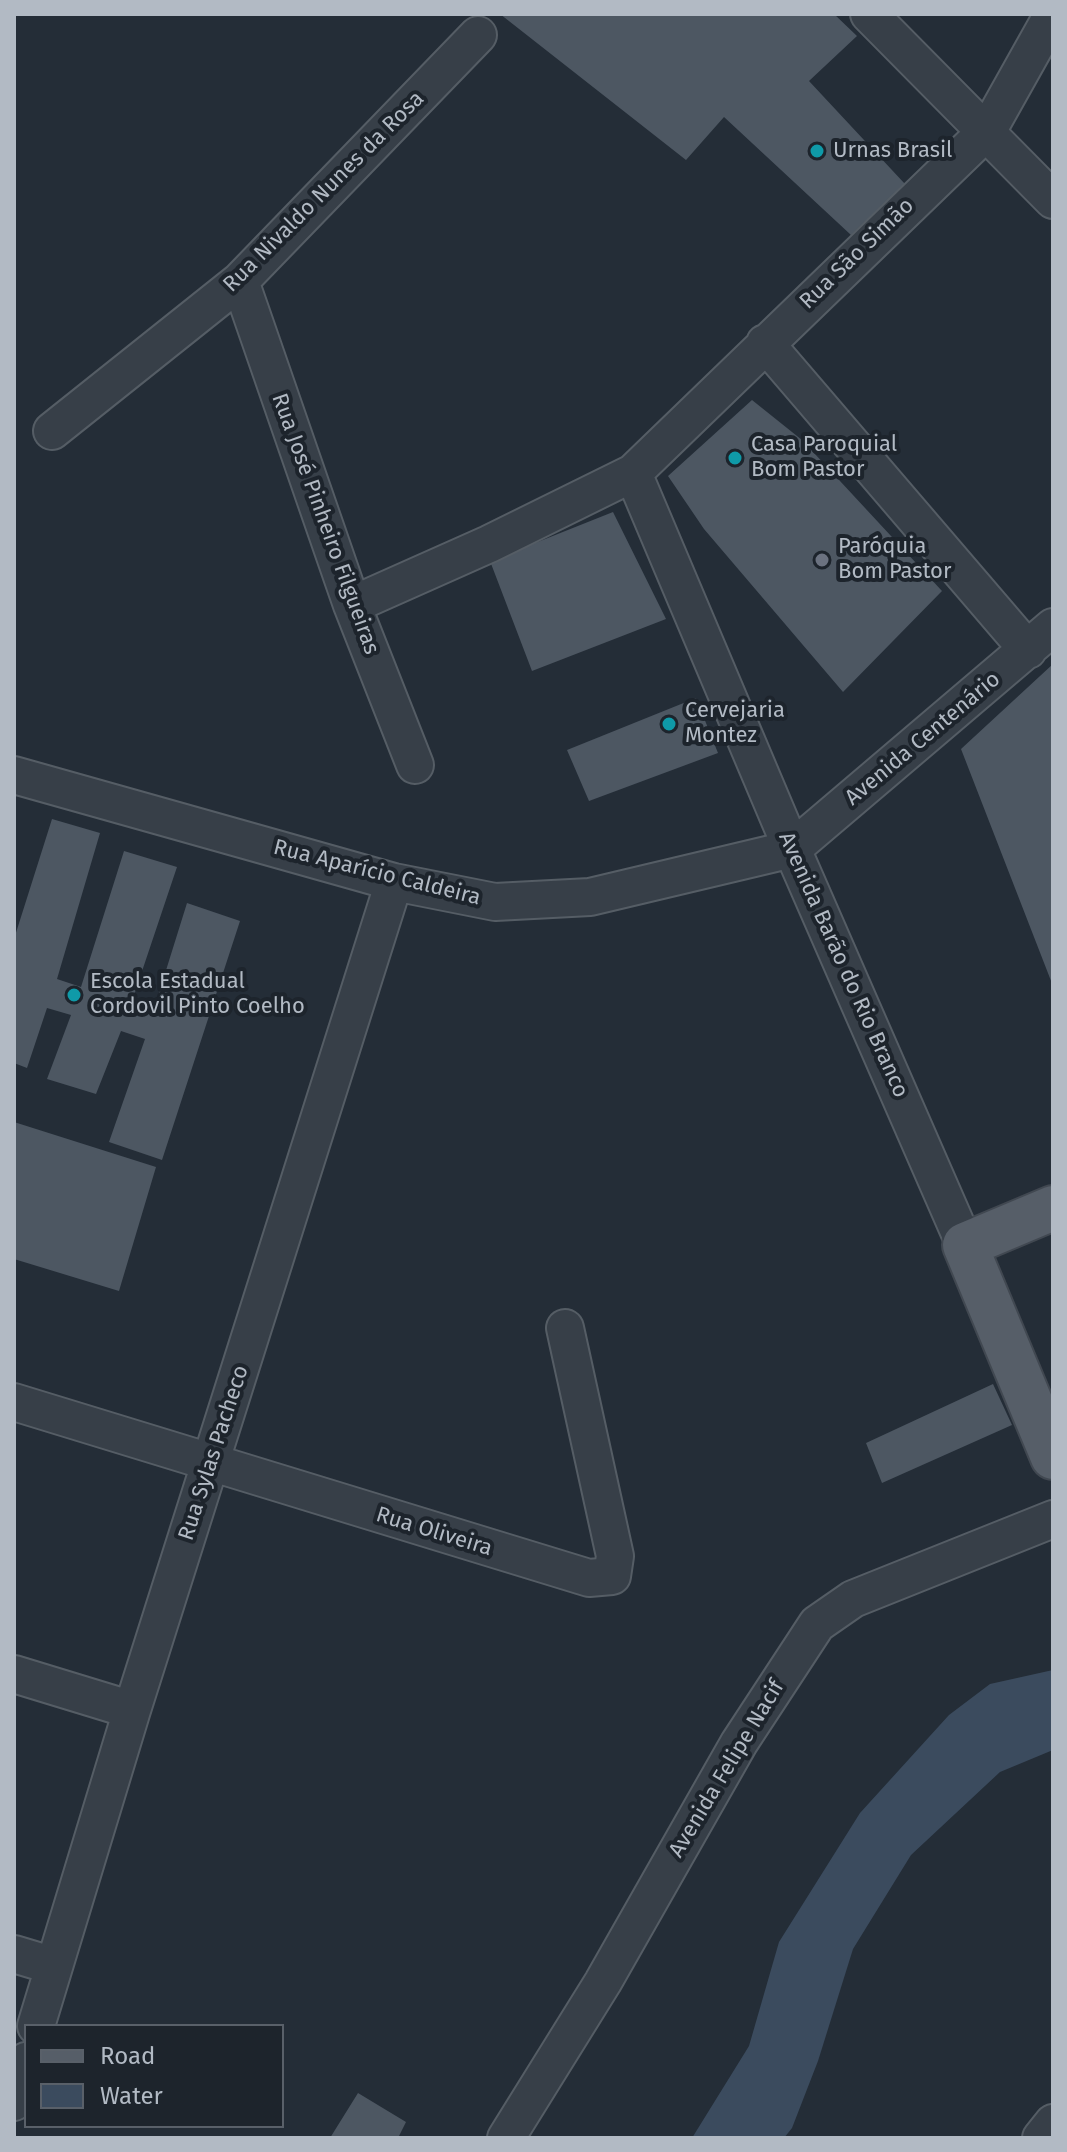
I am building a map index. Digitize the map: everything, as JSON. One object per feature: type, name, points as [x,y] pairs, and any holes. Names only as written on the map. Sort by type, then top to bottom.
[{"type":"main road","points":[[965,1245],[1053,1208]]},
{"type":"main road","name":"Avenida Barão do Rio Branco","points":[[965,1245],[1053,1457]]},
{"type":"street","points":[[869,14],[988,130],[1053,200]]},
{"type":"street","name":"Rua São Simão","points":[[352,605],[489,544],[633,473],[988,130],[1053,14]]},
{"type":"street","name":"Rua Nivaldo Nunes da Rosa","points":[[52,431],[240,281],[478,35]]},
{"type":"street","name":"Rua José Pinheiro Filgueiras","points":[[240,281],[352,605],[415,765]]},
{"type":"street","points":[[765,343],[1041,639]]},
{"type":"street","name":"Avenida Barão do Rio Branco","points":[[633,473],[792,849],[965,1245]]},
{"type":"street","name":"Avenida Centenário","points":[[792,849],[1041,639]]},
{"type":"street","name":"Rua Aparício Caldeira","points":[[14,775],[394,882],[495,902],[590,897],[792,849]]},
{"type":"street","name":"Rua Sylas Pacheco","points":[[37,2024],[132,1710],[394,882]]},
{"type":"street","name":"Rua Oliveira","points":[[14,1402],[589,1578],[612,1576],[615,1556],[565,1328]]},
{"type":"street","name":"Avenida Felipe Nacif","points":[[506,2138],[603,1982],[739,1743],[817,1624],[853,1599],[1053,1519]]},
{"type":"street","points":[[14,1674],[132,1710]]},
{"type":"street","points":[[14,1954],[54,1966]]},
{"type":"street","points":[[14,2102],[24,2068]]},
{"type":"street","points":[[1041,2138],[1053,2123]]},
{"type":"water","points":[[1053,1670],[1053,1750],[1000,1772],[911,1855],[853,1949],[818,2061],[792,2128],[784,2138],[692,2138],[749,2046],[779,1942],[860,1813],[949,1715],[990,1684]]},
{"type":"building","name":"Urnas Brasil","points":[[500,14],[834,14],[857,36],[809,81],[905,184],[851,235],[724,117],[686,160]]},
{"type":"building","name":"Paróquia Bom Pastor","points":[[752,400],[802,440],[942,591],[843,692],[704,529],[668,476]]},
{"type":"building","points":[[613,512],[666,619],[532,671],[490,561]]},
{"type":"building","points":[[1053,664],[1053,986],[961,749]]},
{"type":"building","name":"Cervejaria Montez","points":[[696,698],[718,753],[589,801],[567,750]]},
{"type":"building","name":"Escola Estadual Cordovil Pinto Coelho","points":[[52,819],[100,833],[57,979],[81,987],[124,851],[177,867],[131,1004],[153,1012],[187,903],[240,921],[162,1160],[109,1142],[145,1039],[121,1031],[96,1094],[47,1079],[71,1015],[47,1008],[27,1068],[14,1063],[14,939]]},
{"type":"building","points":[[14,1122],[156,1167],[119,1291],[14,1259]]},
{"type":"building","points":[[993,1384],[1012,1425],[882,1483],[866,1443]]},
{"type":"building","points":[[358,2093],[406,2122],[398,2138],[330,2138]]},
{"type":"place","name":"Urnas Brasil","points":[[817,151]]},
{"type":"place","name":"Casa Paroquial Bom Pastor","points":[[735,458]]},
{"type":"place","name":"Paróquia Bom Pastor","points":[[822,560]]},
{"type":"place","name":"Cervejaria Montez","points":[[669,724]]},
{"type":"place","name":"Escola Estadual Cordovil Pinto Coelho","points":[[74,995]]}]
